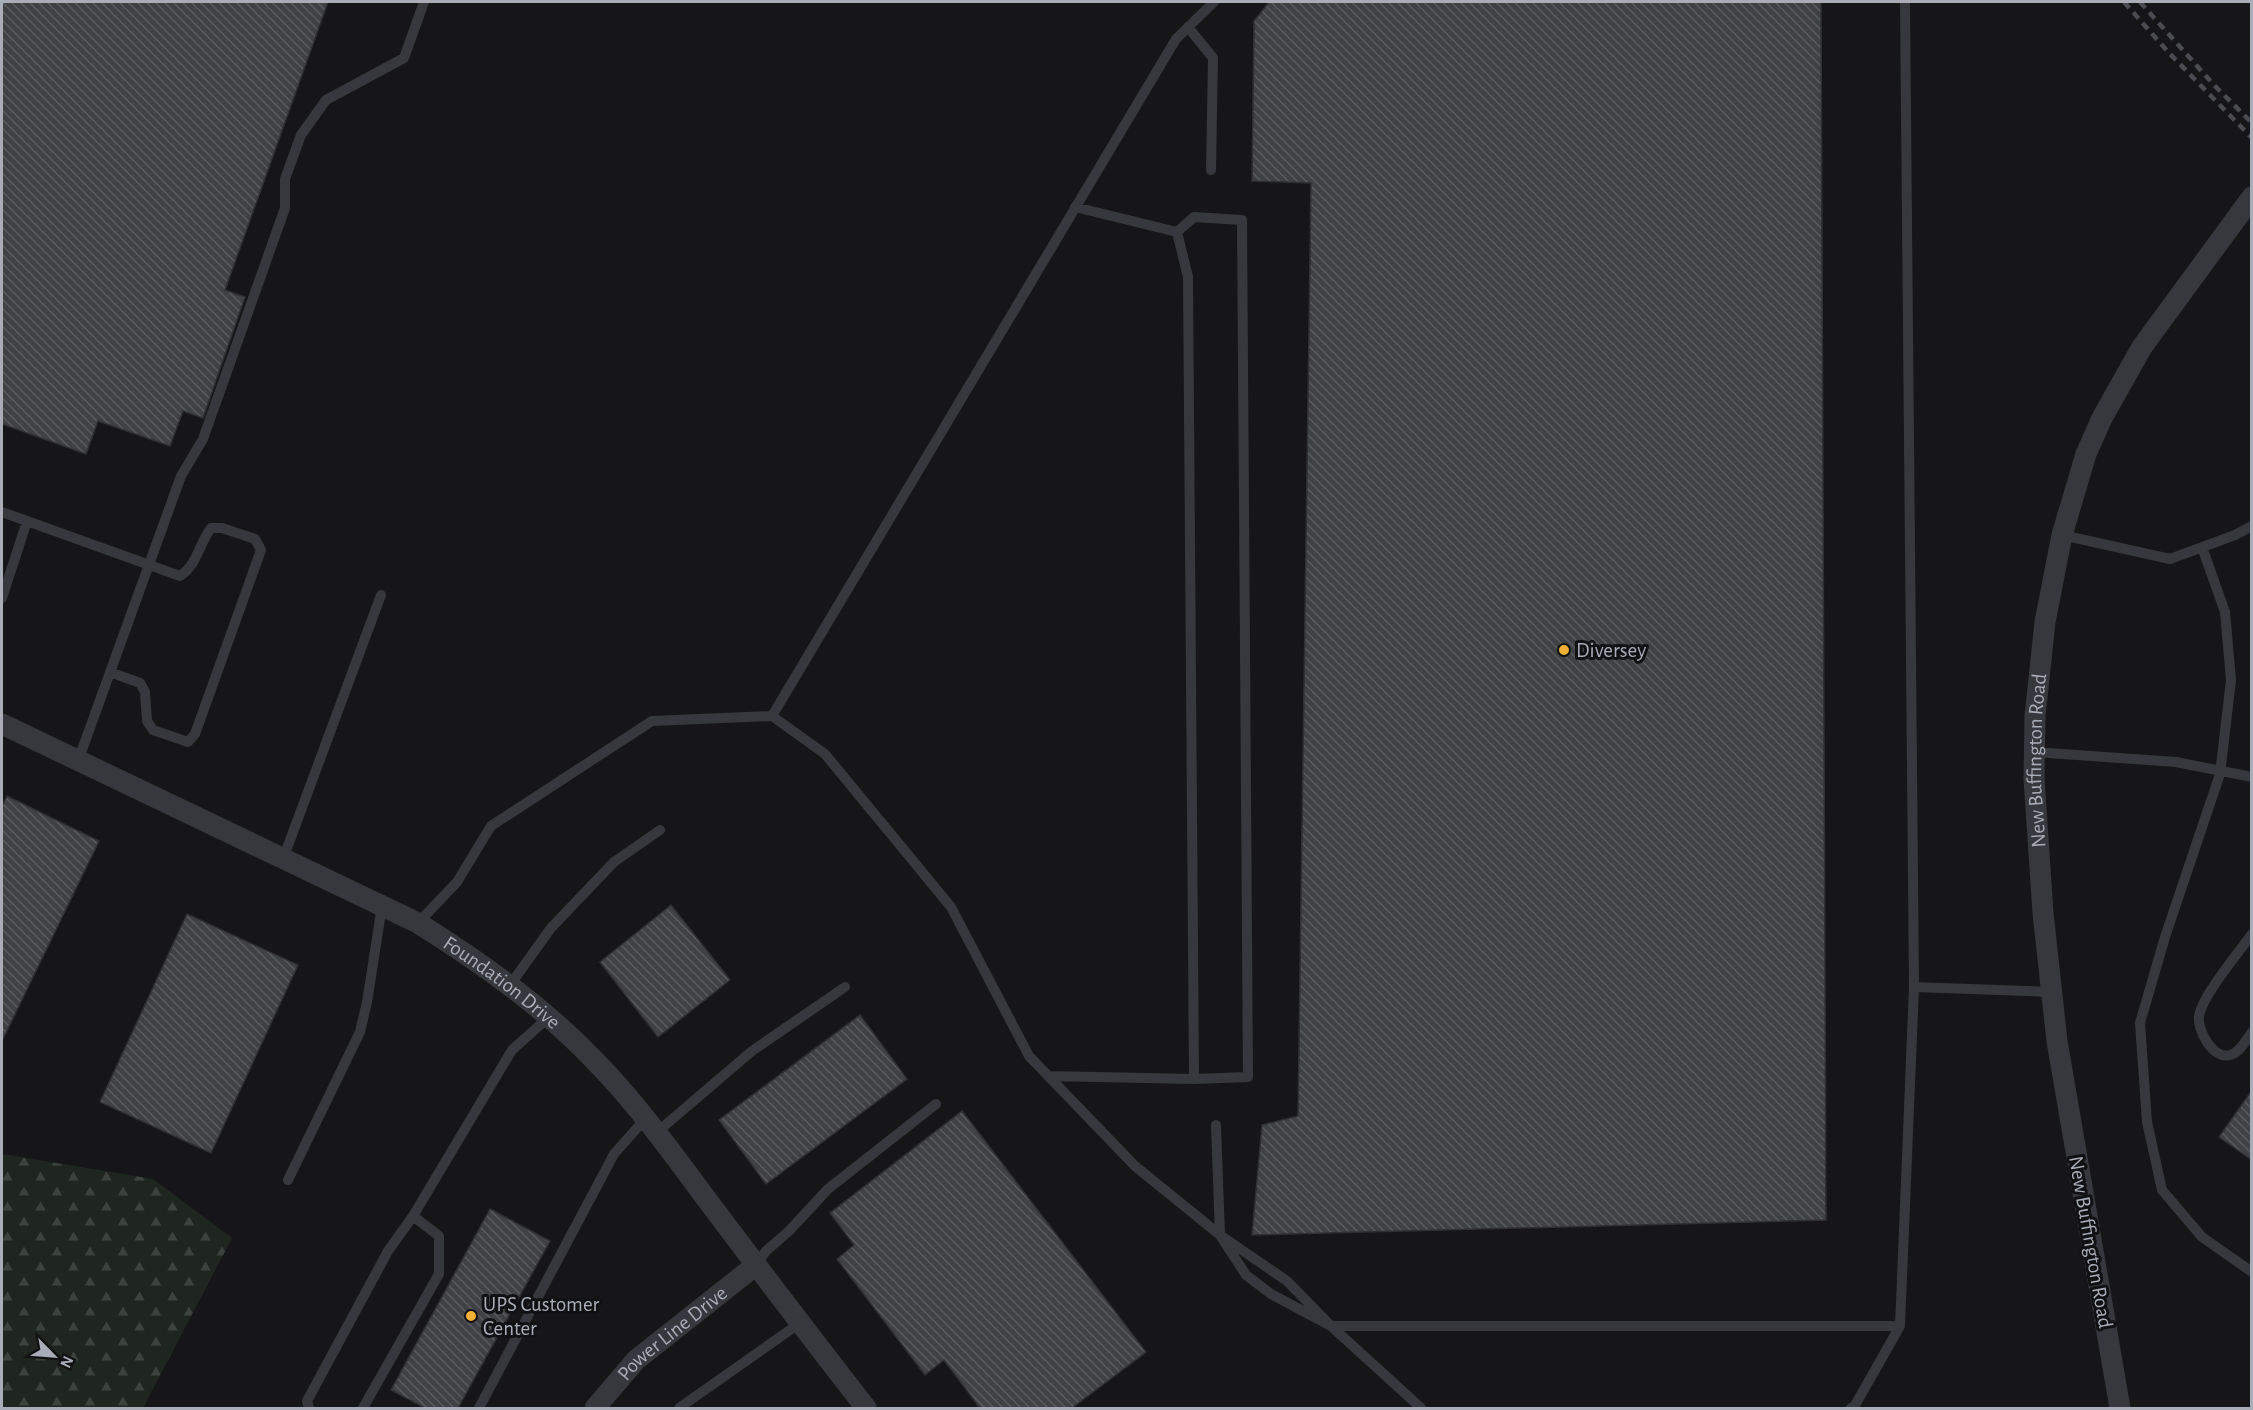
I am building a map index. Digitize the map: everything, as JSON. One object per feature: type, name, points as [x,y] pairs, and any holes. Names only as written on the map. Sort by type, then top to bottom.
[{"type":"street","name":"New Buffington Road","points":[[2120,1408],[2057,1041],[2043,913],[2034,779],[2034,716],[2045,622],[2062,535],[2086,454],[2102,418],[2142,347],[2252,197]]},
{"type":"street","name":"Foundation Drive","points":[[2,724],[418,923],[510,985],[549,1017],[598,1063],[651,1126],[866,1408]]},
{"type":"street","name":"Power Line Drive","points":[[595,1408],[636,1360],[756,1264]]},
{"type":"lane","points":[[78,761],[181,476],[203,440],[285,207],[285,179],[301,135],[326,100],[404,58],[424,2]]},
{"type":"lane","points":[[772,716],[1176,39],[1214,2]]},
{"type":"lane","points":[[1851,1408],[1854,1407],[1899,1326],[1914,987],[1905,2]]},
{"type":"lane","points":[[1188,27],[1213,58],[1211,170]]},
{"type":"lane","points":[[1076,207],[1177,232]]},
{"type":"lane","points":[[1048,1076],[1248,1077],[1242,220],[1194,217],[1177,232]]},
{"type":"lane","points":[[1177,232],[1188,277],[1194,1078]]},
{"type":"lane","points":[[2,512],[180,576],[190,570],[211,528],[222,528],[255,539],[261,550],[195,734],[188,742],[153,730],[147,721],[146,692],[140,683],[110,672]]},
{"type":"lane","points":[[2,598],[27,521]]},
{"type":"lane","points":[[2062,535],[2170,559],[2235,535],[2252,526]]},
{"type":"lane","points":[[2202,548],[2225,612],[2231,680],[2220,770],[2165,937],[2140,1023],[2147,1122],[2162,1190],[2202,1237],[2252,1272]]},
{"type":"lane","points":[[284,859],[381,595]]},
{"type":"lane","points":[[418,923],[457,882],[491,826],[652,721],[772,716],[825,754],[951,907],[1029,1056],[1135,1166],[1220,1235],[1287,1281],[1331,1326],[1421,1408]]},
{"type":"lane","points":[[2034,752],[2176,762],[2252,777]]},
{"type":"lane","points":[[510,985],[551,928],[614,862],[660,830]]},
{"type":"lane","points":[[288,1180],[360,1032],[382,906]]},
{"type":"lane","points":[[2252,934],[2207,998],[2199,1017],[2203,1036],[2222,1056],[2230,1055],[2240,1049],[2252,1032]]},
{"type":"lane","points":[[479,1408],[614,1154],[752,1051],[845,987]]},
{"type":"lane","points":[[1914,987],[2052,992]]},
{"type":"lane","points":[[309,1408],[307,1401],[388,1251],[413,1216],[512,1050],[549,1017]]},
{"type":"lane","points":[[756,1264],[828,1189],[936,1104]]},
{"type":"lane","points":[[1216,1125],[1220,1235],[1246,1275],[1271,1294],[1331,1326],[1899,1326]]},
{"type":"lane","points":[[363,1408],[439,1274],[439,1236],[413,1216]]},
{"type":"lane","points":[[679,1408],[800,1323]]},
{"type":"green space","points":[[2,1154],[153,1179],[232,1238],[143,1408],[2,1408]]},
{"type":"building","points":[[2,2],[328,2],[225,290],[245,297],[203,418],[183,411],[170,446],[98,421],[86,454],[2,424]]},
{"type":"building","name":"Diversey","points":[[1269,2],[1821,2],[1826,1220],[1252,1235],[1262,1125],[1298,1116],[1311,183],[1252,181],[1254,21]]},
{"type":"building","points":[[7,796],[99,841],[2,1041],[2,806]]},
{"type":"building","points":[[671,905],[730,980],[658,1037],[600,962]]},
{"type":"building","points":[[187,914],[298,965],[211,1153],[100,1102]]},
{"type":"building","points":[[860,1015],[907,1079],[766,1184],[719,1120]]},
{"type":"building","points":[[2252,1090],[2252,1160],[2219,1137]]},
{"type":"building","points":[[962,1111],[1146,1352],[1072,1408],[980,1408],[944,1360],[925,1375],[837,1259],[854,1245],[830,1213]]},
{"type":"building","name":"UPS Customer Center","points":[[490,1209],[550,1241],[458,1408],[425,1408],[391,1390]]},
{"type":"railway","points":[[2124,2],[2170,54],[2252,138]]},
{"type":"railway","points":[[2140,2],[2214,85],[2252,123]]},
{"type":"place","name":"Diversey","points":[[1564,650]]},
{"type":"place","name":"UPS Customer Center","points":[[471,1316]]}]
